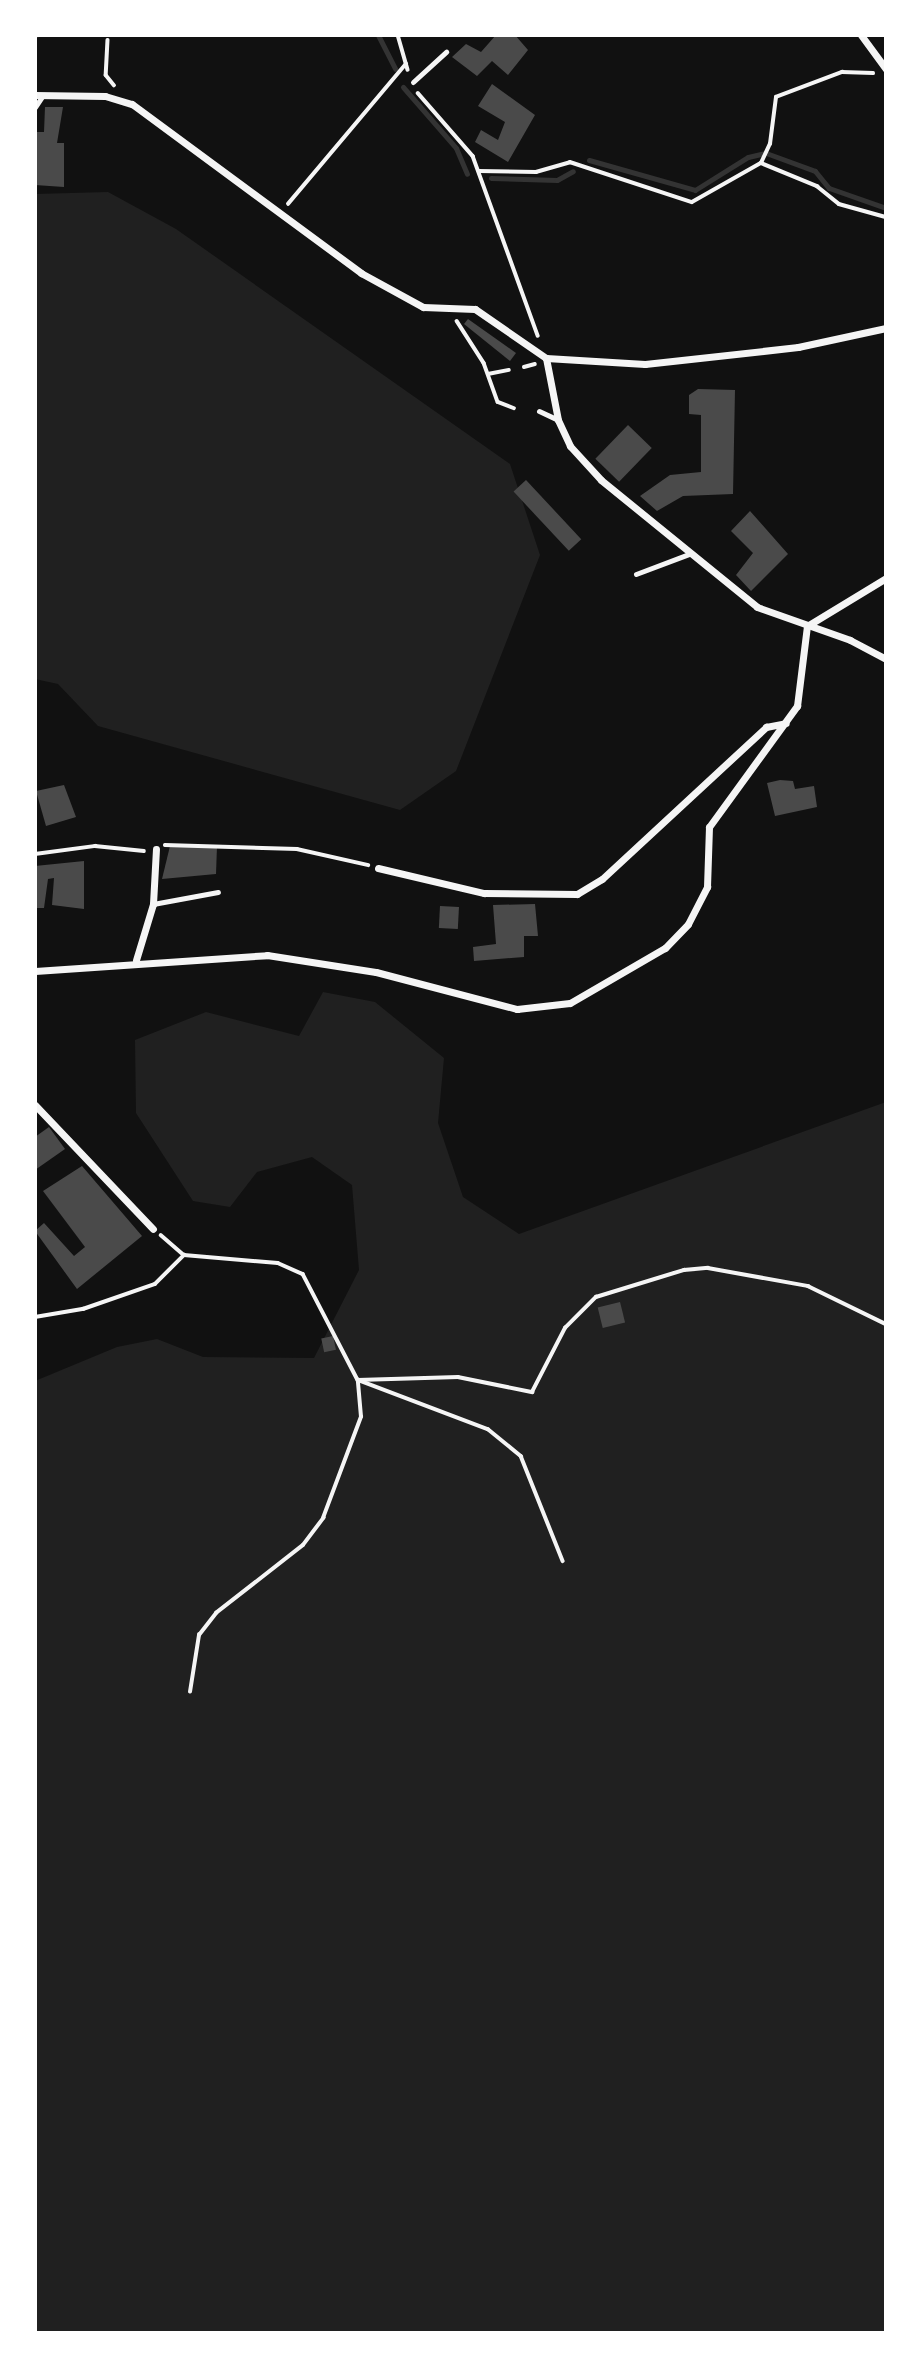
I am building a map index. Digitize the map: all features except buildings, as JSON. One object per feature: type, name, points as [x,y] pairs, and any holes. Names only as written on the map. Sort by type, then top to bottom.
[{"type":"street","points":[[861,35],[886,71]]},
{"type":"street","points":[[39,95],[118,98],[157,119],[403,298],[449,308],[475,309],[546,358],[645,364],[798,347],[886,328]]},
{"type":"street","points":[[546,358],[558,420],[580,459],[689,554],[757,607],[886,659]]},
{"type":"street","points":[[807,626],[886,578]]},
{"type":"street","points":[[35,971],[136,960],[267,955],[376,972],[517,1009],[570,1003],[665,948],[688,924],[707,887],[709,827],[797,706],[807,626]]},
{"type":"street","points":[[378,867],[484,893],[578,894],[602,879],[766,727],[787,723]]},
{"type":"street","points":[[136,960],[153,904],[156,849]]},
{"type":"street","points":[[35,1105],[153,1228]]},
{"type":"lane","points":[[413,82],[446,52]]},
{"type":"lane","points":[[35,107],[39,95]]},
{"type":"lane","points":[[539,411],[558,420]]},
{"type":"lane","points":[[636,574],[689,554]]},
{"type":"lane","points":[[153,904],[218,892]]},
{"type":"path","points":[[398,35],[413,82],[463,140],[479,171],[546,358]]},
{"type":"path","points":[[108,40],[106,75],[118,98]]},
{"type":"path","points":[[282,212],[406,64]]},
{"type":"path","points":[[479,171],[536,172],[570,162],[692,202],[762,161],[767,150],[776,97],[842,72],[886,71]]},
{"type":"path","points":[[762,161],[817,186],[839,204],[886,217]]},
{"type":"path","points":[[449,308],[488,374],[498,402],[514,408]]},
{"type":"path","points":[[524,368],[536,364]]},
{"type":"path","points":[[488,374],[509,369]]},
{"type":"path","points":[[35,854],[95,846],[156,849],[171,842],[237,843],[378,867]]},
{"type":"path","points":[[153,1228],[184,1255],[278,1263],[303,1274],[358,1380],[361,1418],[323,1518],[303,1545],[216,1613],[200,1635],[190,1692]]},
{"type":"path","points":[[35,1317],[83,1309],[155,1284],[184,1255]]},
{"type":"path","points":[[358,1380],[458,1377],[521,1394],[532,1392],[565,1328],[596,1297],[684,1270],[708,1268],[808,1286],[886,1324]]},
{"type":"path","points":[[358,1380],[488,1429],[521,1457],[563,1561]]},
{"type":"shaded area","points":[[108,192],[176,229],[510,464],[540,555],[456,771],[400,810],[98,726],[58,684],[35,679],[35,194]]},
{"type":"shaded area","points":[[323,992],[375,1002],[444,1058],[438,1123],[463,1197],[519,1234],[886,1102],[886,2333],[35,2333],[35,1381],[117,1347],[157,1339],[203,1357],[314,1358],[359,1270],[352,1185],[312,1157],[257,1172],[230,1207],[193,1201],[136,1113],[135,1040],[206,1012],[299,1036]]},
{"type":"waterway","points":[[378,35],[395,69]]},
{"type":"waterway","points":[[403,87],[456,148],[467,174]]},
{"type":"waterway","points":[[589,160],[695,190],[748,157],[766,153],[815,171],[829,188],[886,208]]},
{"type":"waterway","points":[[491,178],[557,180],[573,171]]}]
